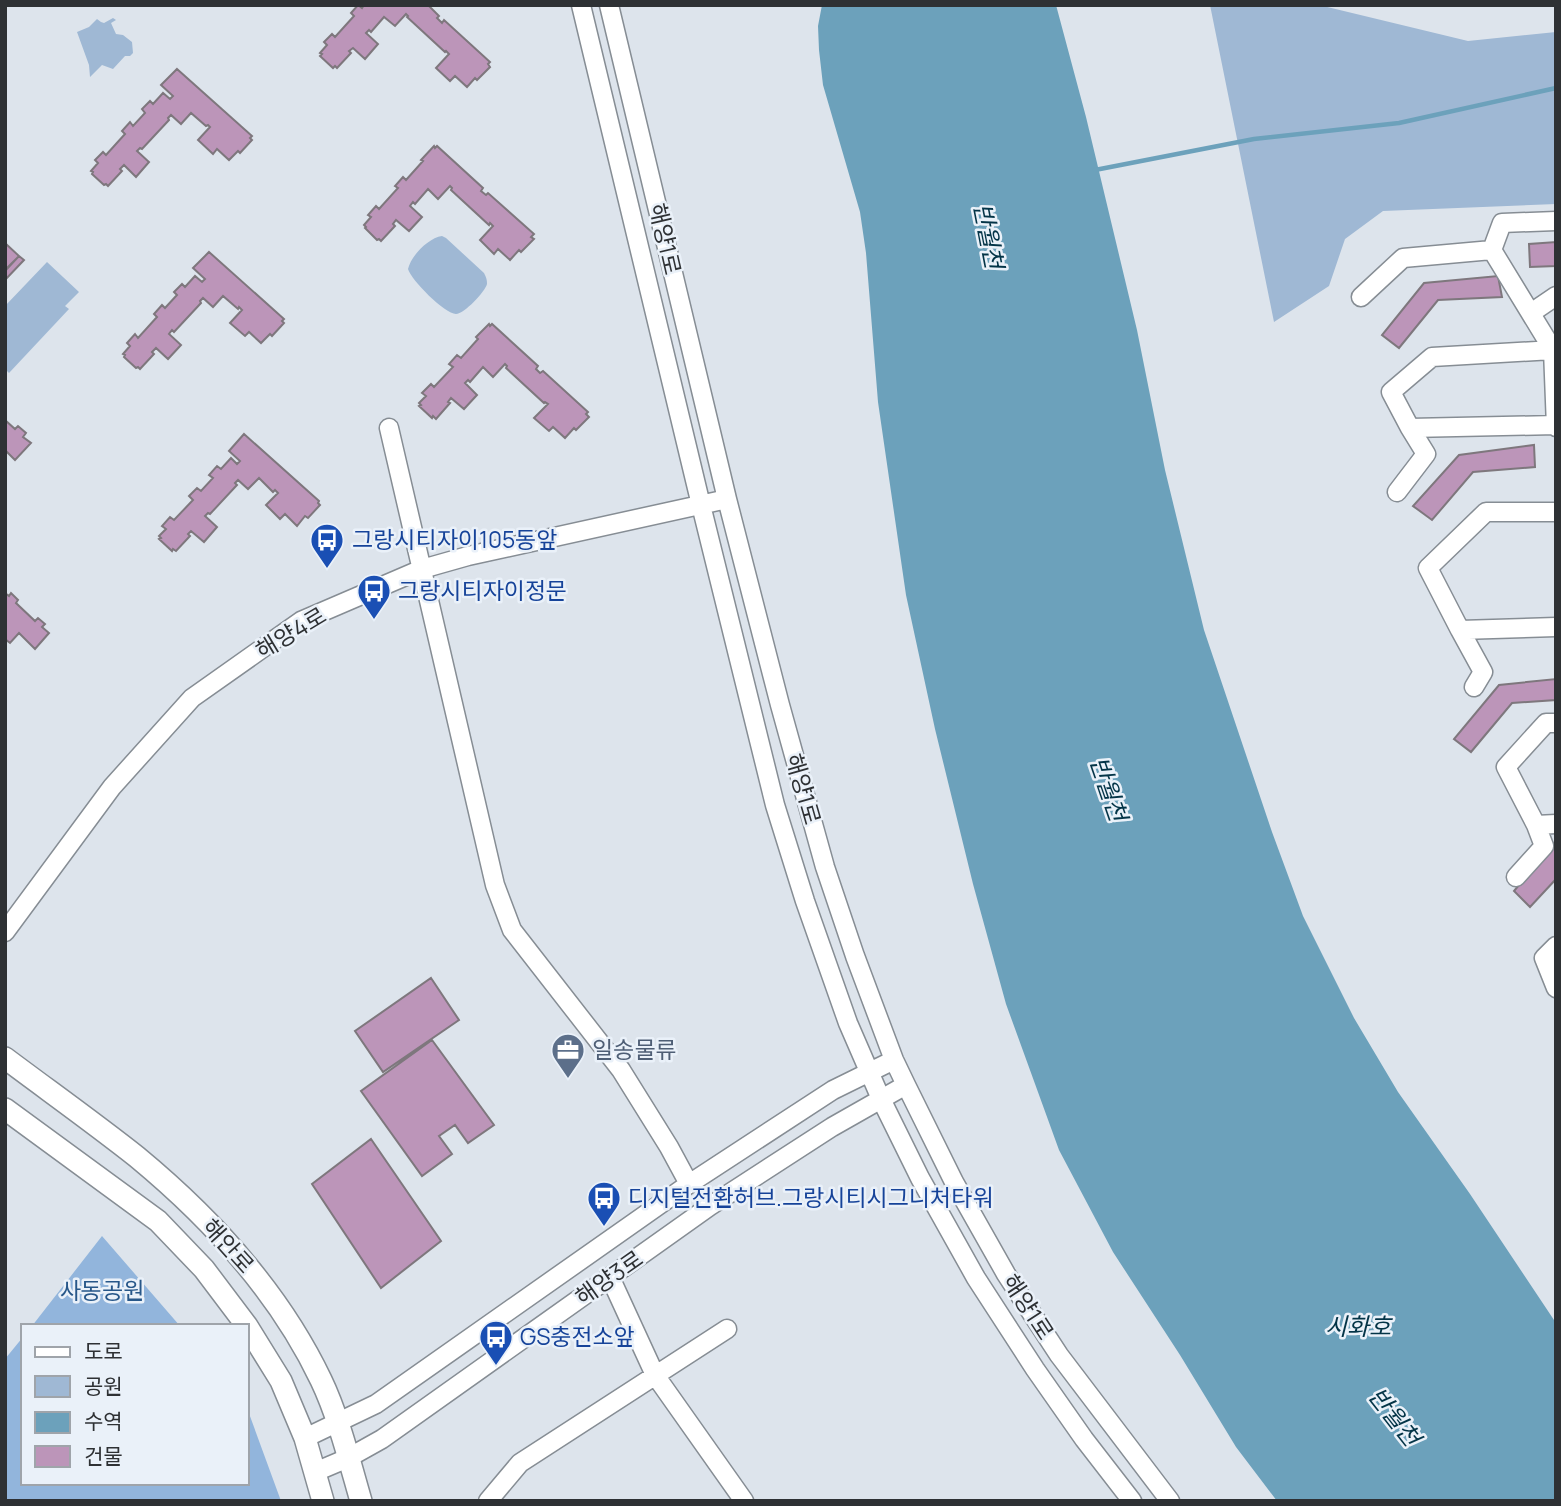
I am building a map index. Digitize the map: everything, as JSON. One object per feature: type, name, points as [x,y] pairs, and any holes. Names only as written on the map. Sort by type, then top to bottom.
[{"type":"main road","name":"해안로","points":[[5,1059],[137,1157],[204,1217],[244,1262],[283,1311],[322,1381],[361,1501]]},
{"type":"main road","name":"해안로","points":[[5,1109],[158,1221],[205,1269],[246,1324]]},
{"type":"main road","name":"해안로","points":[[248,1328],[281,1381],[304,1438],[323,1501]]},
{"type":"street","name":"해양1로","points":[[581,5],[775,805],[848,1023],[881,1100],[920,1178],[976,1278],[1084,1439],[1132,1501]]},
{"type":"street","name":"해양1로","points":[[610,5],[727,499],[780,705],[825,867],[855,956],[894,1060],[954,1182],[1006,1274],[1059,1355],[1170,1501]]},
{"type":"street","points":[[1492,250],[1502,223],[1556,221]]},
{"type":"street","points":[[1361,297],[1403,258],[1492,250]]},
{"type":"street","points":[[1410,428],[1556,426],[1553,350],[1492,250]]},
{"type":"street","points":[[1531,313],[1556,296]]},
{"type":"street","points":[[1397,492],[1426,454],[1391,392],[1432,357],[1553,350]]},
{"type":"street","points":[[389,428],[495,885],[512,930],[621,1070],[689,1184]]},
{"type":"street","name":"해양4로","points":[[5,932],[112,787],[192,698],[301,621],[422,569],[468,555],[727,499]]},
{"type":"street","points":[[1474,687],[1483,672],[1428,568],[1486,512],[1556,512]]},
{"type":"street","points":[[1460,630],[1556,627]]},
{"type":"street","points":[[1516,877],[1544,846],[1506,767],[1546,723],[1556,723]]},
{"type":"street","points":[[1536,825],[1556,824]]},
{"type":"street","points":[[1556,946],[1544,958],[1556,988]]},
{"type":"street","name":"해양3로","points":[[304,1438],[393,1394],[689,1184],[833,1090],[894,1060]]},
{"type":"street","name":"해양3로","points":[[314,1472],[348,1458],[382,1439],[710,1206],[832,1127],[906,1085]]},
{"type":"street","points":[[610,1278],[655,1376],[744,1501]]},
{"type":"street","points":[[488,1501],[520,1463],[727,1329]]},
{"type":"green space","points":[[1210,5],[1319,5],[1468,41],[1556,32],[1556,204],[1383,211],[1345,239],[1329,286],[1274,322]]},
{"type":"green space","points":[[113,18],[116,20],[111,23],[116,34],[123,35],[132,42],[133,53],[125,56],[113,69],[102,65],[90,77],[89,65],[77,32],[89,27],[97,19],[104,23]]},
{"type":"green space","points":[[442,236],[484,273],[487,279],[485,288],[478,297],[456,314],[444,309],[429,296],[408,269],[421,248]]},
{"type":"green space","points":[[47,262],[79,292],[65,306],[69,309],[9,373],[5,369],[5,306]]},
{"type":"green space","name":"사동공원","points":[[102,1236],[178,1324],[34,1324]]},
{"type":"green space","name":"사동공원","points":[[21,1339],[21,1485],[248,1485],[248,1411],[281,1501],[5,1501],[5,1359]]},
{"type":"water","name":"시화호","points":[[822,5],[1056,5],[1137,330],[1165,470],[1204,630],[1303,916],[1354,1018],[1398,1092],[1556,1323],[1556,1501],[1277,1501],[1236,1447],[1113,1252],[1059,1150],[1006,1004],[935,729],[906,595],[878,402],[866,253],[860,212],[823,85],[818,26]]},
{"type":"building","points":[[358,5],[362,8],[364,5],[428,5],[442,23],[444,20],[490,62],[490,67],[467,87],[455,76],[450,81],[436,68],[449,54],[406,14],[395,26],[384,17],[371,32],[369,30],[366,33],[378,44],[365,59],[353,48],[337,68],[333,68],[320,56],[327,45],[324,42],[332,34],[335,37],[354,16],[351,13]]},
{"type":"building","points":[[177,69],[252,136],[252,140],[229,160],[217,149],[213,154],[198,140],[210,127],[208,125],[191,113],[181,124],[171,115],[142,149],[137,151],[149,162],[136,177],[124,165],[108,186],[104,185],[92,174],[91,171],[98,163],[95,160],[103,152],[106,155],[125,134],[122,131],[130,122],[133,126],[145,113],[142,109],[150,101],[153,104],[163,93],[170,99],[173,96],[161,85]]},
{"type":"building","points":[[434,146],[483,188],[481,191],[486,195],[488,193],[534,234],[531,237],[534,239],[521,252],[519,250],[510,260],[498,249],[494,254],[480,240],[493,226],[451,190],[450,186],[438,199],[428,189],[415,204],[413,202],[410,206],[422,217],[409,231],[396,220],[393,224],[395,226],[381,241],[365,228],[364,225],[371,217],[368,215],[376,206],[379,209],[398,188],[395,186],[403,177],[406,180]]},
{"type":"building","points":[[1556,242],[1556,266],[1530,267],[1529,244]]},
{"type":"building","points":[[5,243],[19,256],[6,270],[5,270]]},
{"type":"building","points":[[209,252],[284,319],[284,323],[261,343],[249,332],[245,336],[230,323],[242,310],[239,307],[238,309],[223,296],[213,307],[203,298],[174,332],[172,330],[169,334],[181,345],[168,359],[156,348],[140,369],[136,368],[124,357],[123,354],[130,346],[127,343],[135,334],[138,338],[157,317],[154,314],[162,305],[165,308],[177,295],[174,292],[182,284],[185,287],[195,276],[202,282],[205,279],[193,268]]},
{"type":"building","points":[[19,256],[24,260],[5,280],[5,270]]},
{"type":"building","points":[[1498,276],[1502,297],[1438,300],[1399,348],[1382,335],[1424,283]]},
{"type":"building","points":[[489,324],[538,366],[536,369],[540,373],[543,371],[588,412],[586,414],[589,417],[576,430],[574,428],[565,438],[553,427],[549,431],[534,418],[548,404],[506,368],[505,364],[493,377],[483,367],[470,382],[468,380],[465,383],[477,395],[464,409],[451,398],[436,419],[419,406],[426,396],[422,393],[431,384],[434,387],[453,367],[449,364],[457,355],[461,358]]},
{"type":"building","points":[[5,420],[15,429],[18,426],[26,433],[23,437],[31,443],[15,460],[5,450]]},
{"type":"building","points":[[244,434],[319,501],[320,505],[297,526],[285,514],[280,519],[266,505],[278,493],[275,490],[273,492],[259,478],[248,489],[238,480],[235,483],[237,485],[205,516],[217,527],[204,542],[191,531],[188,534],[190,536],[176,551],[172,551],[159,539],[166,529],[162,526],[170,517],[174,520],[193,500],[189,496],[197,488],[201,491],[213,478],[209,475],[217,466],[221,469],[231,458],[237,464],[240,461],[229,451]]},
{"type":"building","points":[[1534,445],[1535,467],[1473,472],[1432,520],[1413,506],[1459,455]]},
{"type":"building","points":[[5,593],[9,596],[11,593],[18,600],[16,603],[35,621],[38,618],[45,624],[42,627],[49,633],[35,649],[19,633],[10,643],[5,639]]},
{"type":"building","points":[[1556,679],[1556,700],[1512,703],[1471,752],[1454,739],[1499,685]]},
{"type":"building","points":[[1555,842],[1556,879],[1530,907],[1514,891]]},
{"type":"building","points":[[431,978],[459,1020],[383,1072],[355,1031]]},
{"type":"building","points":[[432,1040],[494,1125],[468,1143],[455,1125],[439,1136],[452,1154],[422,1176],[361,1091]]},
{"type":"building","points":[[371,1139],[441,1241],[381,1288],[312,1184]]},
{"type":"waterway","points":[[1095,170],[1254,139],[1399,123],[1556,88]]},
{"type":"place","name":"그랑시티자이105동앞","points":[[327,570]]},
{"type":"place","name":"그랑시티자이정문","points":[[374,621]]},
{"type":"place","name":"일송물류","points":[[568,1080]]},
{"type":"place","name":"디지털전환허브.그랑시티시그니처타워","points":[[604,1228]]},
{"type":"place","name":"GS충전소앞","points":[[496,1367]]},
{"type":"water label","name":"반월천","points":[[988,236]]},
{"type":"water label","name":"반월천","points":[[1108,789]]},
{"type":"water label","name":"반월천","points":[[1394,1417]]}]
